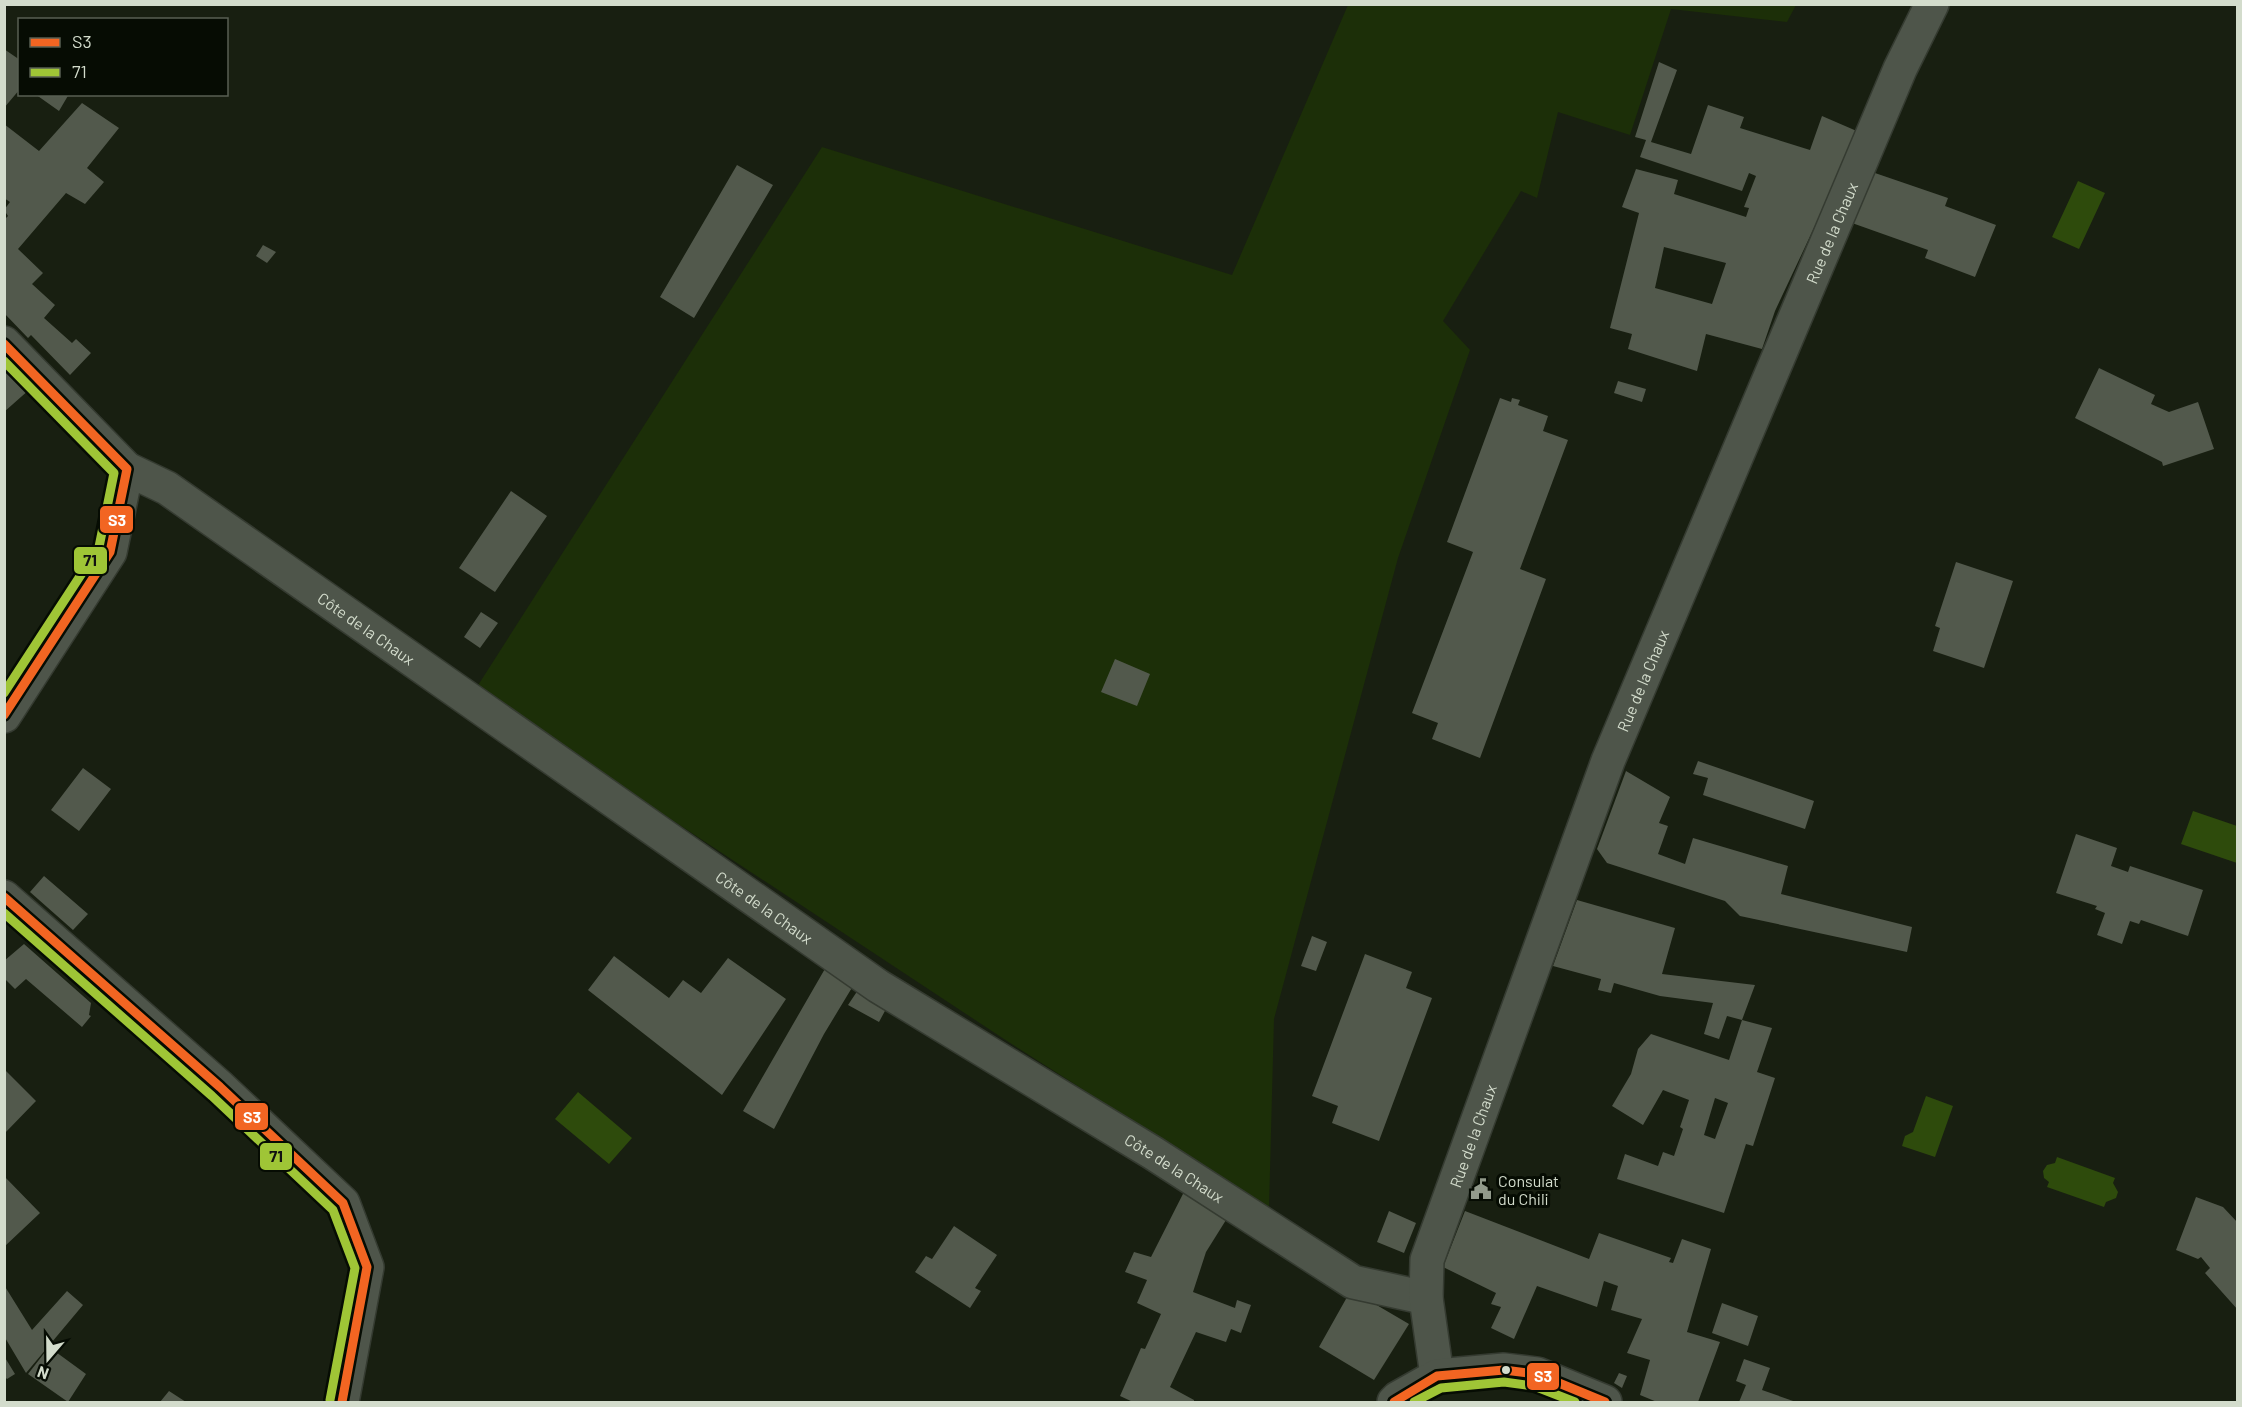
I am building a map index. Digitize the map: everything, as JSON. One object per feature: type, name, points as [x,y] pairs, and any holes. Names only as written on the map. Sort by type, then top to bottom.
[{"type":"street","name":"Rue de la Chaux","points":[[1437,1376],[1426,1298],[1427,1260],[1608,761],[1900,69],[1932,4]]},
{"type":"street","points":[[4,343],[128,469],[110,552],[4,716]]},
{"type":"street","name":"Côte de la Chaux","points":[[128,469],[168,488],[878,986],[1153,1153],[1353,1282],[1426,1298]]},
{"type":"street","points":[[4,897],[220,1087],[343,1203],[367,1268],[342,1402]]},
{"type":"street","points":[[1394,1402],[1437,1376],[1503,1370],[1537,1374],[1605,1402]]},
{"type":"shaded area","points":[[1348,5],[1796,5],[1787,22],[1671,9],[1630,135],[1558,112],[1537,198],[1521,191],[1443,321],[1470,350],[1398,558],[1274,1019],[1269,1208],[1004,1039],[475,690],[822,147],[1232,275]]},
{"type":"shaded area","points":[[2078,181],[2105,193],[2079,249],[2052,237]]},
{"type":"shaded area","points":[[2193,811],[2237,826],[2237,863],[2181,844]]},
{"type":"shaded area","points":[[578,1092],[632,1138],[609,1164],[555,1119]]},
{"type":"shaded area","points":[[1926,1096],[1953,1106],[1935,1157],[1902,1146],[1905,1136],[1913,1132]]},
{"type":"shaded area","points":[[2057,1157],[2115,1178],[2113,1183],[2118,1192],[2116,1198],[2106,1202],[2104,1207],[2047,1187],[2049,1182],[2044,1178],[2043,1171],[2047,1165],[2055,1163]]},
{"type":"building","points":[[4,49],[18,59],[18,91],[4,108]]},
{"type":"building","points":[[1659,62],[1677,70],[1651,142],[1691,154],[1708,105],[1744,117],[1740,128],[1810,150],[1822,116],[1859,132],[1775,311],[1762,349],[1706,334],[1697,371],[1628,349],[1632,334],[1610,328],[1639,213],[1622,207],[1636,169],[1678,180],[1674,194],[1746,217],[1749,208],[1744,207],[1756,176],[1749,173],[1742,191],[1640,157],[1646,140],[1635,137]],"holes":[[[1664,247],[1726,263],[1712,304],[1655,288]]]},
{"type":"building","points":[[38,96],[68,96],[59,111]]},
{"type":"building","points":[[82,103],[119,128],[87,168],[104,182],[85,204],[66,193],[18,249],[43,273],[32,284],[55,305],[44,318],[72,343],[76,339],[91,353],[70,375],[31,335],[28,338],[4,313],[4,220],[8,216],[4,210],[10,202],[4,198],[4,124],[39,151]]},
{"type":"building","points":[[737,165],[773,185],[694,318],[660,297]]},
{"type":"building","points":[[1875,173],[1948,198],[1945,206],[1996,225],[1975,277],[1925,258],[1928,250],[1852,223]]},
{"type":"building","points":[[263,245],[276,252],[267,263],[256,256]]},
{"type":"building","points":[[4,364],[30,389],[4,412]]},
{"type":"building","points":[[2099,368],[2155,395],[2151,404],[2169,412],[2198,402],[2214,449],[2163,466],[2162,462],[2075,418]]},
{"type":"building","points":[[1618,381],[1646,389],[1642,402],[1614,393]]},
{"type":"building","points":[[1500,398],[1511,402],[1512,398],[1520,400],[1518,405],[1548,416],[1543,431],[1568,440],[1520,569],[1546,579],[1480,758],[1432,739],[1438,723],[1412,713],[1473,552],[1447,542]]},
{"type":"building","points":[[511,491],[547,516],[495,592],[459,568]]},
{"type":"building","points":[[1956,562],[2013,581],[1984,668],[1933,651],[1940,628],[1935,626]]},
{"type":"building","points":[[481,612],[498,623],[480,648],[464,637]]},
{"type":"building","points":[[1115,659],[1150,674],[1137,706],[1101,692]]},
{"type":"building","points":[[1698,761],[1814,801],[1805,829],[1703,795],[1708,778],[1693,774]]},
{"type":"building","points":[[83,768],[111,789],[79,831],[51,810]]},
{"type":"building","points":[[1626,771],[1670,797],[1659,823],[1668,826],[1658,854],[1685,864],[1693,838],[1788,866],[1781,894],[1912,927],[1907,952],[1740,916],[1725,901],[1607,863],[1597,849]]},
{"type":"building","points":[[2076,834],[2117,848],[2111,866],[2128,872],[2130,866],[2203,890],[2188,936],[2141,920],[2139,924],[2130,921],[2122,944],[2097,935],[2105,913],[2095,909],[2097,906],[2056,893]]},
{"type":"building","points":[[44,876],[88,914],[73,930],[30,892]]},
{"type":"building","points":[[1577,900],[1675,928],[1662,974],[1755,985],[1742,1020],[1727,1016],[1719,1039],[1704,1034],[1713,1003],[1660,996],[1614,983],[1611,993],[1598,990],[1601,979],[1553,966]]},
{"type":"building","points":[[1312,936],[1327,942],[1316,971],[1301,966]]},
{"type":"building","points":[[24,944],[91,1003],[89,1015],[91,1016],[82,1027],[26,979],[15,989],[4,978],[4,961]]},
{"type":"building","points":[[1365,954],[1412,972],[1406,988],[1432,998],[1379,1141],[1332,1123],[1338,1106],[1312,1096]]},
{"type":"building","points":[[614,956],[669,998],[683,980],[701,993],[728,958],[786,999],[722,1095],[588,990]]},
{"type":"building","points":[[826,967],[853,986],[824,1034],[774,1129],[743,1111]]},
{"type":"building","points":[[858,990],[886,1009],[879,1022],[848,1005]]},
{"type":"building","points":[[1742,1020],[1772,1028],[1757,1072],[1775,1078],[1753,1146],[1746,1144],[1724,1213],[1617,1179],[1625,1154],[1658,1166],[1663,1152],[1674,1156],[1683,1129],[1680,1127],[1689,1100],[1663,1090],[1643,1125],[1612,1106],[1631,1074],[1638,1049],[1651,1034],[1729,1060]],"holes":[[[1715,1098],[1728,1103],[1715,1139],[1704,1135]]]},
{"type":"building","points":[[4,1069],[36,1101],[4,1134]]},
{"type":"building","points":[[4,1176],[40,1213],[4,1247]]},
{"type":"building","points":[[1188,1184],[1231,1212],[1206,1252],[1193,1292],[1235,1308],[1237,1300],[1251,1305],[1241,1333],[1231,1329],[1226,1342],[1196,1332],[1170,1387],[1194,1402],[1133,1402],[1120,1396],[1141,1348],[1145,1349],[1161,1314],[1137,1303],[1147,1280],[1125,1272],[1134,1252],[1151,1257]]},
{"type":"building","points":[[2196,1197],[2223,1207],[2238,1223],[2238,1310],[2205,1273],[2210,1268],[2201,1257],[2198,1259],[2176,1250]]},
{"type":"building","points":[[1389,1211],[1416,1223],[1404,1253],[1377,1242]]},
{"type":"building","points":[[1465,1211],[1589,1259],[1599,1233],[1671,1258],[1669,1262],[1673,1263],[1682,1239],[1711,1249],[1687,1332],[1720,1342],[1698,1402],[1657,1402],[1640,1395],[1650,1360],[1627,1353],[1642,1319],[1611,1310],[1618,1286],[1604,1281],[1597,1307],[1537,1286],[1514,1339],[1491,1328],[1501,1307],[1491,1304],[1496,1293],[1443,1267]]},
{"type":"building","points":[[954,1226],[997,1255],[975,1288],[981,1291],[970,1308],[915,1272],[926,1256],[932,1259]]},
{"type":"building","points":[[4,1285],[32,1330],[67,1291],[83,1305],[26,1373],[4,1336]]},
{"type":"building","points":[[1351,1290],[1409,1324],[1374,1380],[1319,1347]]},
{"type":"building","points":[[1722,1303],[1758,1316],[1748,1346],[1712,1333]]},
{"type":"building","points":[[49,1347],[86,1374],[68,1402],[28,1374]]},
{"type":"building","points":[[4,1356],[15,1374],[7,1379],[4,1376]]},
{"type":"building","points":[[1744,1359],[1770,1368],[1762,1390],[1796,1402],[1739,1402],[1746,1385],[1736,1381]]},
{"type":"building","points":[[1619,1373],[1627,1376],[1622,1388],[1614,1383]]},
{"type":"building","points":[[169,1391],[186,1402],[160,1402]]},
{"type":"transit line","name":"S3","points":[[4,344],[127,469],[110,552],[4,715]]},
{"type":"transit line","name":"71","points":[[4,361],[114,473],[99,547],[4,693]]},
{"type":"transit line","name":"S3","points":[[4,897],[220,1087],[343,1203],[367,1267],[342,1402]]},
{"type":"transit line","name":"71","points":[[4,913],[212,1096],[333,1210],[355,1268],[330,1400]]},
{"type":"transit line","name":"S3","points":[[1394,1402],[1437,1376],[1504,1370],[1537,1374],[1605,1402]]},
{"type":"transit line","name":"71","points":[[1414,1402],[1441,1388],[1504,1382],[1534,1386],[1575,1402]]},
{"type":"place","name":"Consulat du Chili","points":[[1481,1189]]}]
